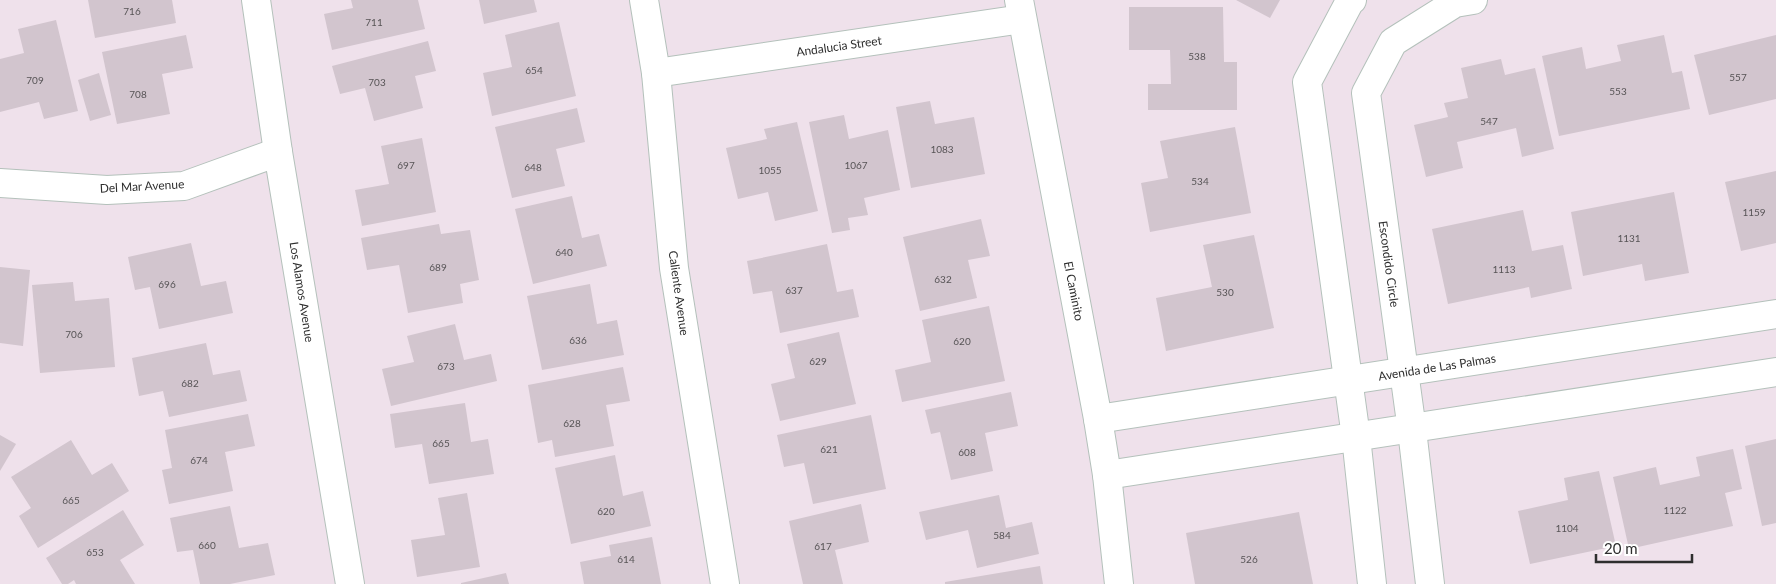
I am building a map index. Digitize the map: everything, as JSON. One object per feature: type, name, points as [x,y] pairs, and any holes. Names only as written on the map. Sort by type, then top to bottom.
[{"type":"street","name":"Los Alamos Avenue","points":[[256,0],[278,152],[350,584]]},
{"type":"street","name":"Caliente Avenue","points":[[644,0],[656,73],[674,268],[725,584]]},
{"type":"street","points":[[1352,0],[1307,82],[1356,437],[1372,584]]},
{"type":"street","name":"Escondido Circle","points":[[1430,584],[1412,430],[1366,93],[1393,42],[1455,3],[1473,0]]},
{"type":"street","name":"Andalucia Street","points":[[656,73],[1021,10]]},
{"type":"street","name":"El Caminito","points":[[1021,10],[1098,418],[1107,475],[1119,584]]},
{"type":"street","name":"Del Mar Avenue","points":[[0,183],[107,190],[184,186],[278,152]]},
{"type":"street","name":"Avenida de Las Palmas","points":[[1098,418],[1776,314]]},
{"type":"street","points":[[1107,475],[1412,430],[1776,372]]},
{"type":"building","points":[[88,0],[172,0],[176,23],[95,38]]},
{"type":"building","points":[[351,0],[418,0],[425,29],[332,50],[324,14],[353,8]]},
{"type":"building","points":[[479,0],[534,0],[537,12],[484,24]]},
{"type":"building","points":[[1236,0],[1280,0],[1270,18]]},
{"type":"building","points":[[1129,7],[1223,7],[1224,62],[1237,62],[1237,110],[1148,110],[1148,84],[1171,84],[1170,50],[1129,50]]},
{"type":"building","points":[[56,20],[78,111],[44,119],[39,102],[0,112],[0,59],[24,53],[18,29]]},
{"type":"building","points":[[559,22],[576,96],[492,116],[483,73],[512,67],[505,35]]},
{"type":"building","points":[[186,35],[193,68],[162,74],[170,114],[117,124],[102,52]]},
{"type":"building","points":[[1664,35],[1672,73],[1682,71],[1690,109],[1559,136],[1542,56],[1582,47],[1586,69],[1621,61],[1617,45]]},
{"type":"building","points":[[1776,35],[1776,99],[1709,115],[1694,55]]},
{"type":"building","points":[[428,41],[436,71],[415,76],[423,108],[374,121],[365,88],[340,94],[332,66]]},
{"type":"building","points":[[1501,59],[1505,75],[1535,68],[1554,149],[1522,157],[1516,128],[1457,142],[1463,168],[1426,177],[1414,125],[1448,117],[1444,103],[1468,98],[1461,68]]},
{"type":"building","points":[[99,73],[111,115],[90,121],[78,80]]},
{"type":"building","points":[[930,101],[935,124],[974,117],[985,174],[911,188],[896,107]]},
{"type":"building","points":[[577,108],[585,142],[556,149],[565,186],[512,198],[495,127]]},
{"type":"building","points":[[844,115],[849,139],[888,130],[900,190],[864,198],[868,215],[848,218],[850,230],[832,233],[809,122]]},
{"type":"building","points":[[797,122],[818,211],[775,221],[768,192],[738,199],[726,148],[767,139],[764,129]]},
{"type":"building","points":[[1235,127],[1251,213],[1150,232],[1141,183],[1168,178],[1160,141]]},
{"type":"building","points":[[422,138],[436,212],[362,226],[355,190],[389,184],[381,146]]},
{"type":"building","points":[[1776,171],[1776,243],[1741,251],[1725,182]]},
{"type":"building","points":[[1674,192],[1689,273],[1645,281],[1642,264],[1583,276],[1571,212]]},
{"type":"building","points":[[572,196],[582,238],[599,234],[607,266],[533,284],[515,209]]},
{"type":"building","points":[[1523,210],[1532,251],[1563,245],[1572,289],[1531,298],[1529,287],[1448,304],[1432,229]]},
{"type":"building","points":[[981,219],[990,256],[968,260],[977,298],[920,311],[903,237]]},
{"type":"building","points":[[439,224],[441,234],[470,230],[479,280],[460,284],[463,303],[408,313],[399,265],[367,270],[361,238]]},
{"type":"building","points":[[1254,235],[1274,328],[1166,351],[1156,298],[1212,287],[1203,245]]},
{"type":"building","points":[[191,243],[201,286],[226,281],[233,313],[159,329],[150,287],[135,290],[128,257]]},
{"type":"building","points":[[827,244],[837,292],[853,289],[859,317],[780,333],[772,291],[753,294],[747,261]]},
{"type":"building","points":[[0,267],[30,270],[23,346],[0,343]]},
{"type":"building","points":[[73,282],[75,301],[109,298],[115,367],[40,373],[32,285]]},
{"type":"building","points":[[590,284],[597,324],[617,320],[624,355],[542,370],[527,296]]},
{"type":"building","points":[[989,306],[1005,381],[902,402],[895,370],[931,362],[922,320]]},
{"type":"building","points":[[455,324],[464,360],[491,354],[497,381],[391,406],[382,369],[414,362],[407,336]]},
{"type":"building","points":[[839,332],[856,404],[780,421],[771,384],[795,378],[787,344]]},
{"type":"building","points":[[206,343],[213,375],[240,370],[247,401],[169,417],[163,391],[139,396],[132,358]]},
{"type":"building","points":[[623,367],[630,401],[606,405],[614,446],[555,457],[552,440],[538,443],[528,385]]},
{"type":"building","points":[[1011,392],[1018,426],[985,433],[993,471],[951,480],[940,432],[931,434],[925,410]]},
{"type":"building","points":[[465,403],[471,442],[488,439],[494,474],[429,484],[422,444],[395,448],[390,414]]},
{"type":"building","points":[[248,414],[255,446],[225,452],[233,491],[169,504],[162,470],[172,468],[165,430]]},
{"type":"building","points":[[871,415],[886,489],[813,504],[804,463],[784,467],[777,435]]},
{"type":"building","points":[[0,435],[16,444],[0,471]]},
{"type":"building","points":[[1776,439],[1776,523],[1762,526],[1745,446]]},
{"type":"building","points":[[71,440],[92,475],[112,463],[129,491],[38,548],[19,516],[31,508],[11,477]]},
{"type":"building","points":[[1733,449],[1742,489],[1725,493],[1733,526],[1629,549],[1613,477],[1656,467],[1660,485],[1700,476],[1696,457]]},
{"type":"building","points":[[615,455],[623,496],[643,491],[651,526],[571,544],[555,468]]},
{"type":"building","points":[[1599,471],[1616,546],[1530,564],[1518,511],[1568,500],[1564,478]]},
{"type":"building","points":[[467,493],[480,567],[417,577],[411,540],[445,535],[438,498]]},
{"type":"building","points":[[999,495],[1006,528],[1032,522],[1039,554],[977,568],[968,530],[926,540],[919,512]]},
{"type":"building","points":[[861,504],[869,542],[835,550],[843,584],[803,584],[789,521]]},
{"type":"building","points":[[230,506],[239,548],[268,543],[275,575],[230,584],[200,584],[193,550],[177,552],[170,518]]},
{"type":"building","points":[[123,510],[144,545],[120,560],[135,584],[76,584],[74,580],[68,584],[62,584],[46,558]]},
{"type":"building","points":[[1299,512],[1313,584],[1195,584],[1186,533]]},
{"type":"building","points":[[652,537],[661,584],[584,584],[580,562],[611,556],[609,545]]},
{"type":"building","points":[[1040,566],[1043,584],[945,584],[945,582]]},
{"type":"building","points":[[506,573],[509,584],[461,584],[461,583]]}]
